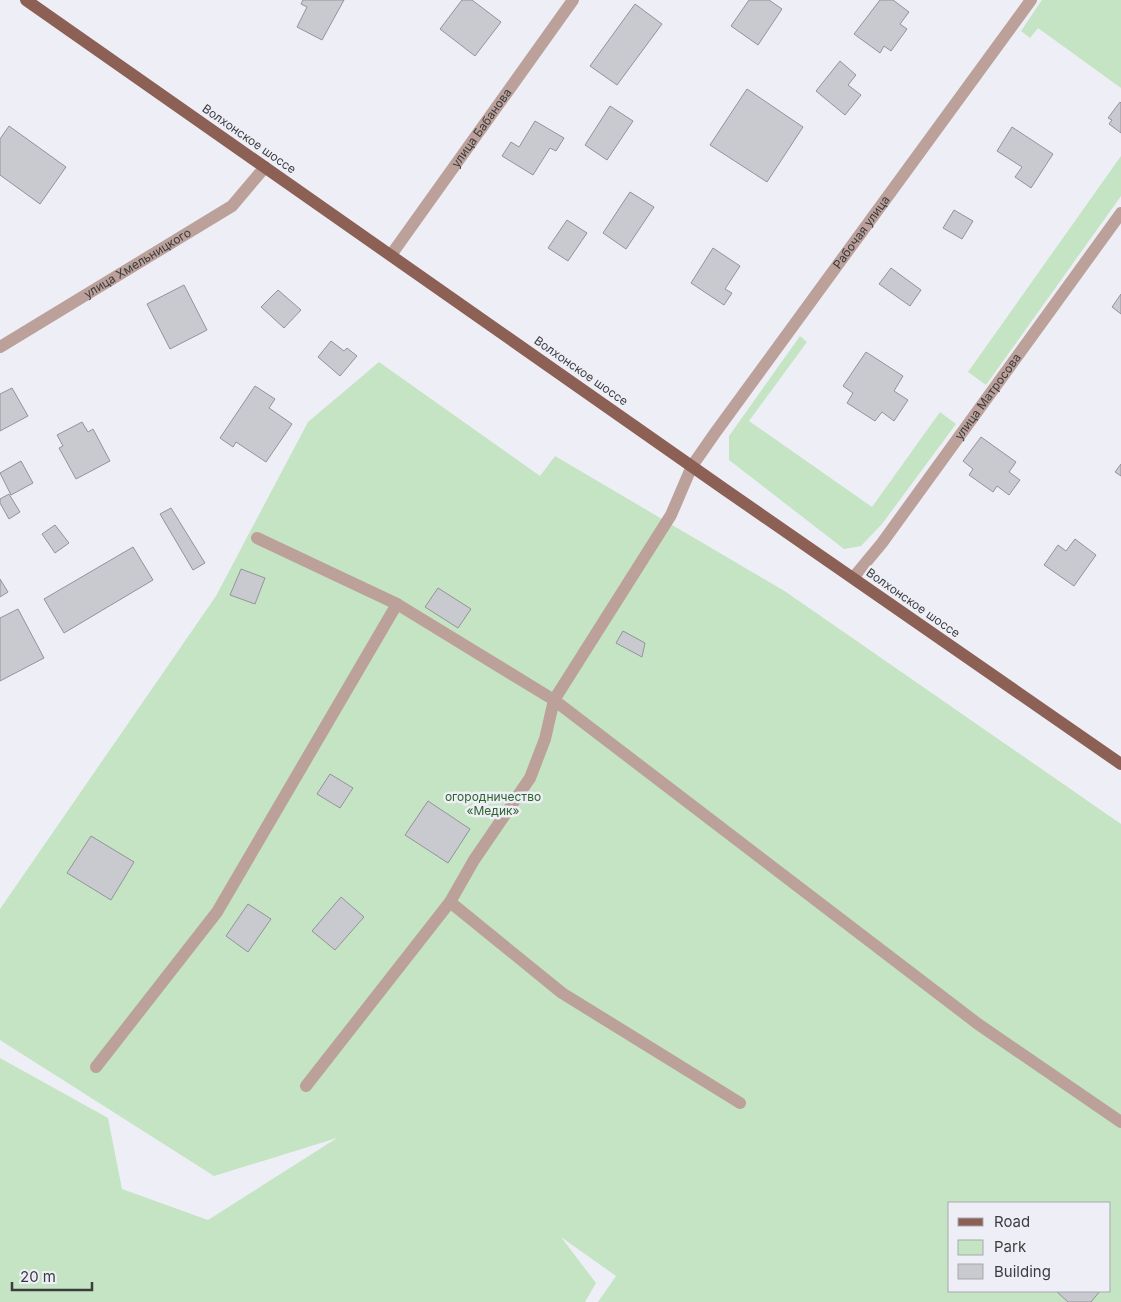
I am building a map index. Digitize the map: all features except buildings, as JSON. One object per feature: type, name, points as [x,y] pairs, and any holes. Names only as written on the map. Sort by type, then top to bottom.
[{"type":"main road","name":"Волхонское шоссе","points":[[26,0],[1121,764]]},
{"type":"street","name":"улица Бабанова","points":[[391,255],[573,0]]},
{"type":"street","name":"Рабочая улица","points":[[306,1086],[450,902],[474,860],[530,778],[545,739],[554,700],[671,515],[692,466],[1031,0]]},
{"type":"street","name":"улица Хмельницкого","points":[[0,347],[232,206],[265,167]]},
{"type":"street","name":"улица Матросова","points":[[853,578],[899,520],[1121,213]]},
{"type":"street","points":[[257,538],[397,604],[554,700],[978,1024],[1121,1122]]},
{"type":"street","points":[[96,1067],[217,912],[397,604]]},
{"type":"street","points":[[450,902],[562,993],[740,1103]]},
{"type":"green space","points":[[1042,0],[1121,0],[1121,88],[1038,28],[1030,38],[1021,31]]},
{"type":"green space","points":[[1121,156],[1121,196],[986,385],[968,372]]},
{"type":"green space","points":[[800,336],[807,342],[749,421],[872,507],[940,412],[956,424],[882,524],[861,546],[844,549],[729,460],[729,436]]},
{"type":"green space","name":"огородничество «Медик»","points":[[379,362],[540,476],[555,456],[786,592],[1121,824],[1121,1302],[598,1302],[616,1276],[561,1237],[596,1283],[585,1302],[0,1302],[0,1058],[108,1118],[122,1189],[208,1220],[337,1138],[214,1176],[0,1040],[0,909],[216,596],[308,422]]}]
